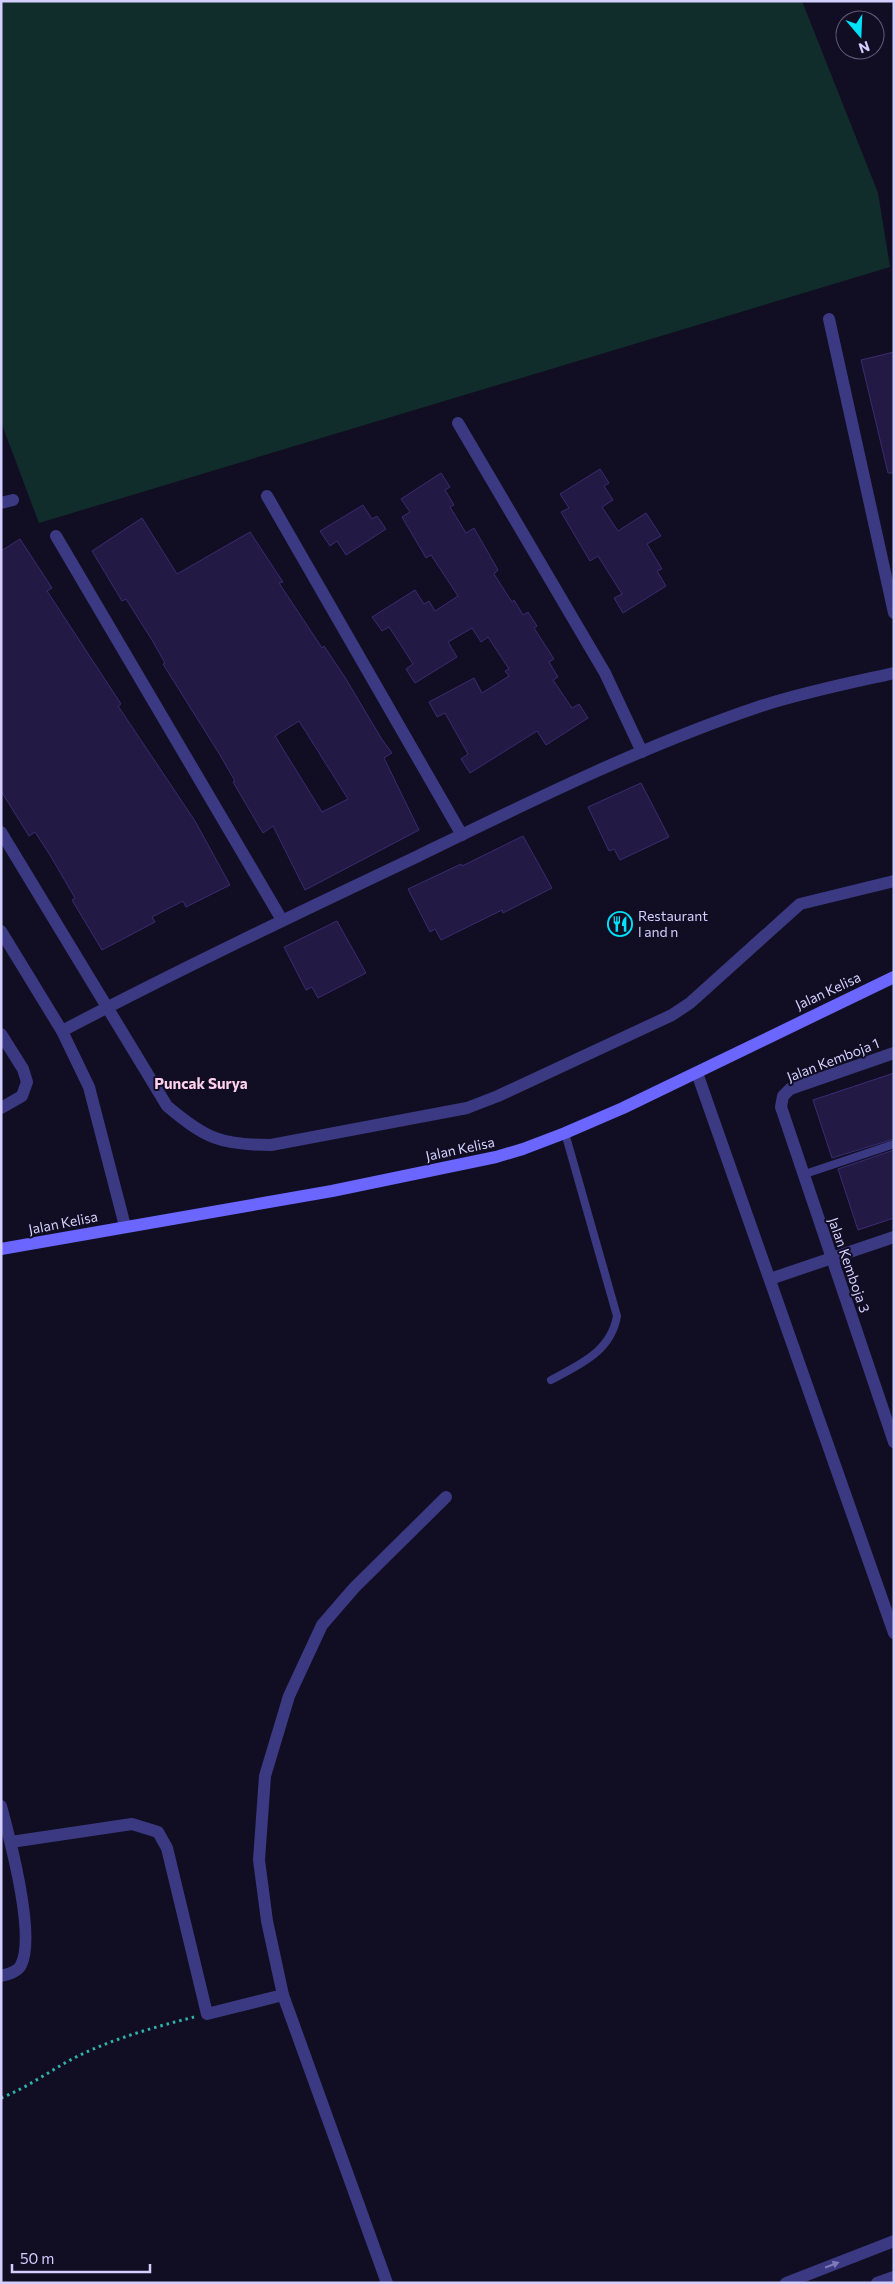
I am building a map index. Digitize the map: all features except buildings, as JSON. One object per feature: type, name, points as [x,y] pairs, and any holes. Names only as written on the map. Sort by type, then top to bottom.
[{"type":"main road","name":"Jalan Kelisa","points":[[1,1249],[342,1189],[496,1157],[565,1134],[623,1108],[894,977]]},
{"type":"street","points":[[829,319],[894,613]]},
{"type":"street","points":[[458,423],[605,673],[642,752]]},
{"type":"street","points":[[268,496],[462,835]]},
{"type":"street","points":[[56,536],[282,920]]},
{"type":"street","points":[[62,1031],[108,1006],[282,920],[642,752],[762,706],[825,688],[894,673]]},
{"type":"street","points":[[1,832],[108,1006],[166,1106],[194,1129],[221,1142],[271,1145],[468,1108],[498,1096],[672,1015],[690,1003],[800,904],[894,881]]},
{"type":"street","points":[[1,931],[62,1031],[90,1087],[125,1226]]},
{"type":"street","points":[[1,1034],[22,1069],[27,1082],[22,1096],[1,1108]]},
{"type":"street","name":"Jalan Kemboja 1","points":[[783,1096],[790,1089],[894,1053]]},
{"type":"street","points":[[697,1072],[894,1633]]},
{"type":"street","name":"Jalan Kemboja 3","points":[[783,1096],[780,1107],[894,1442]]},
{"type":"street","points":[[770,1279],[894,1237]]},
{"type":"street","points":[[387,2283],[283,1995],[266,1921],[259,1860],[265,1776],[289,1696],[322,1626],[354,1588],[446,1497]]},
{"type":"street","points":[[1,1806],[10,1842],[26,1928],[22,1964],[15,1971],[1,1976]]},
{"type":"street","points":[[10,1842],[132,1824],[158,1832],[167,1848],[207,2014],[283,1995]]},
{"type":"street","points":[[786,2283],[894,2241]]},
{"type":"street","points":[[877,2283],[894,2277]]},
{"type":"lane","points":[[551,1380],[580,1364],[603,1347],[612,1337],[618,1316],[565,1134]]},
{"type":"lane","points":[[802,1175],[894,1144]]},
{"type":"path","points":[[1,2098],[28,2086],[78,2056],[103,2045],[142,2031],[207,2014]]},
{"type":"green space","points":[[1,1],[802,1],[878,193],[890,267],[39,523],[1,422]]},
{"type":"place","name":"Restaurant l and n","points":[[620,924]]},
{"type":"district","name":"Puncak Surya","points":[[201,1084]]}]
